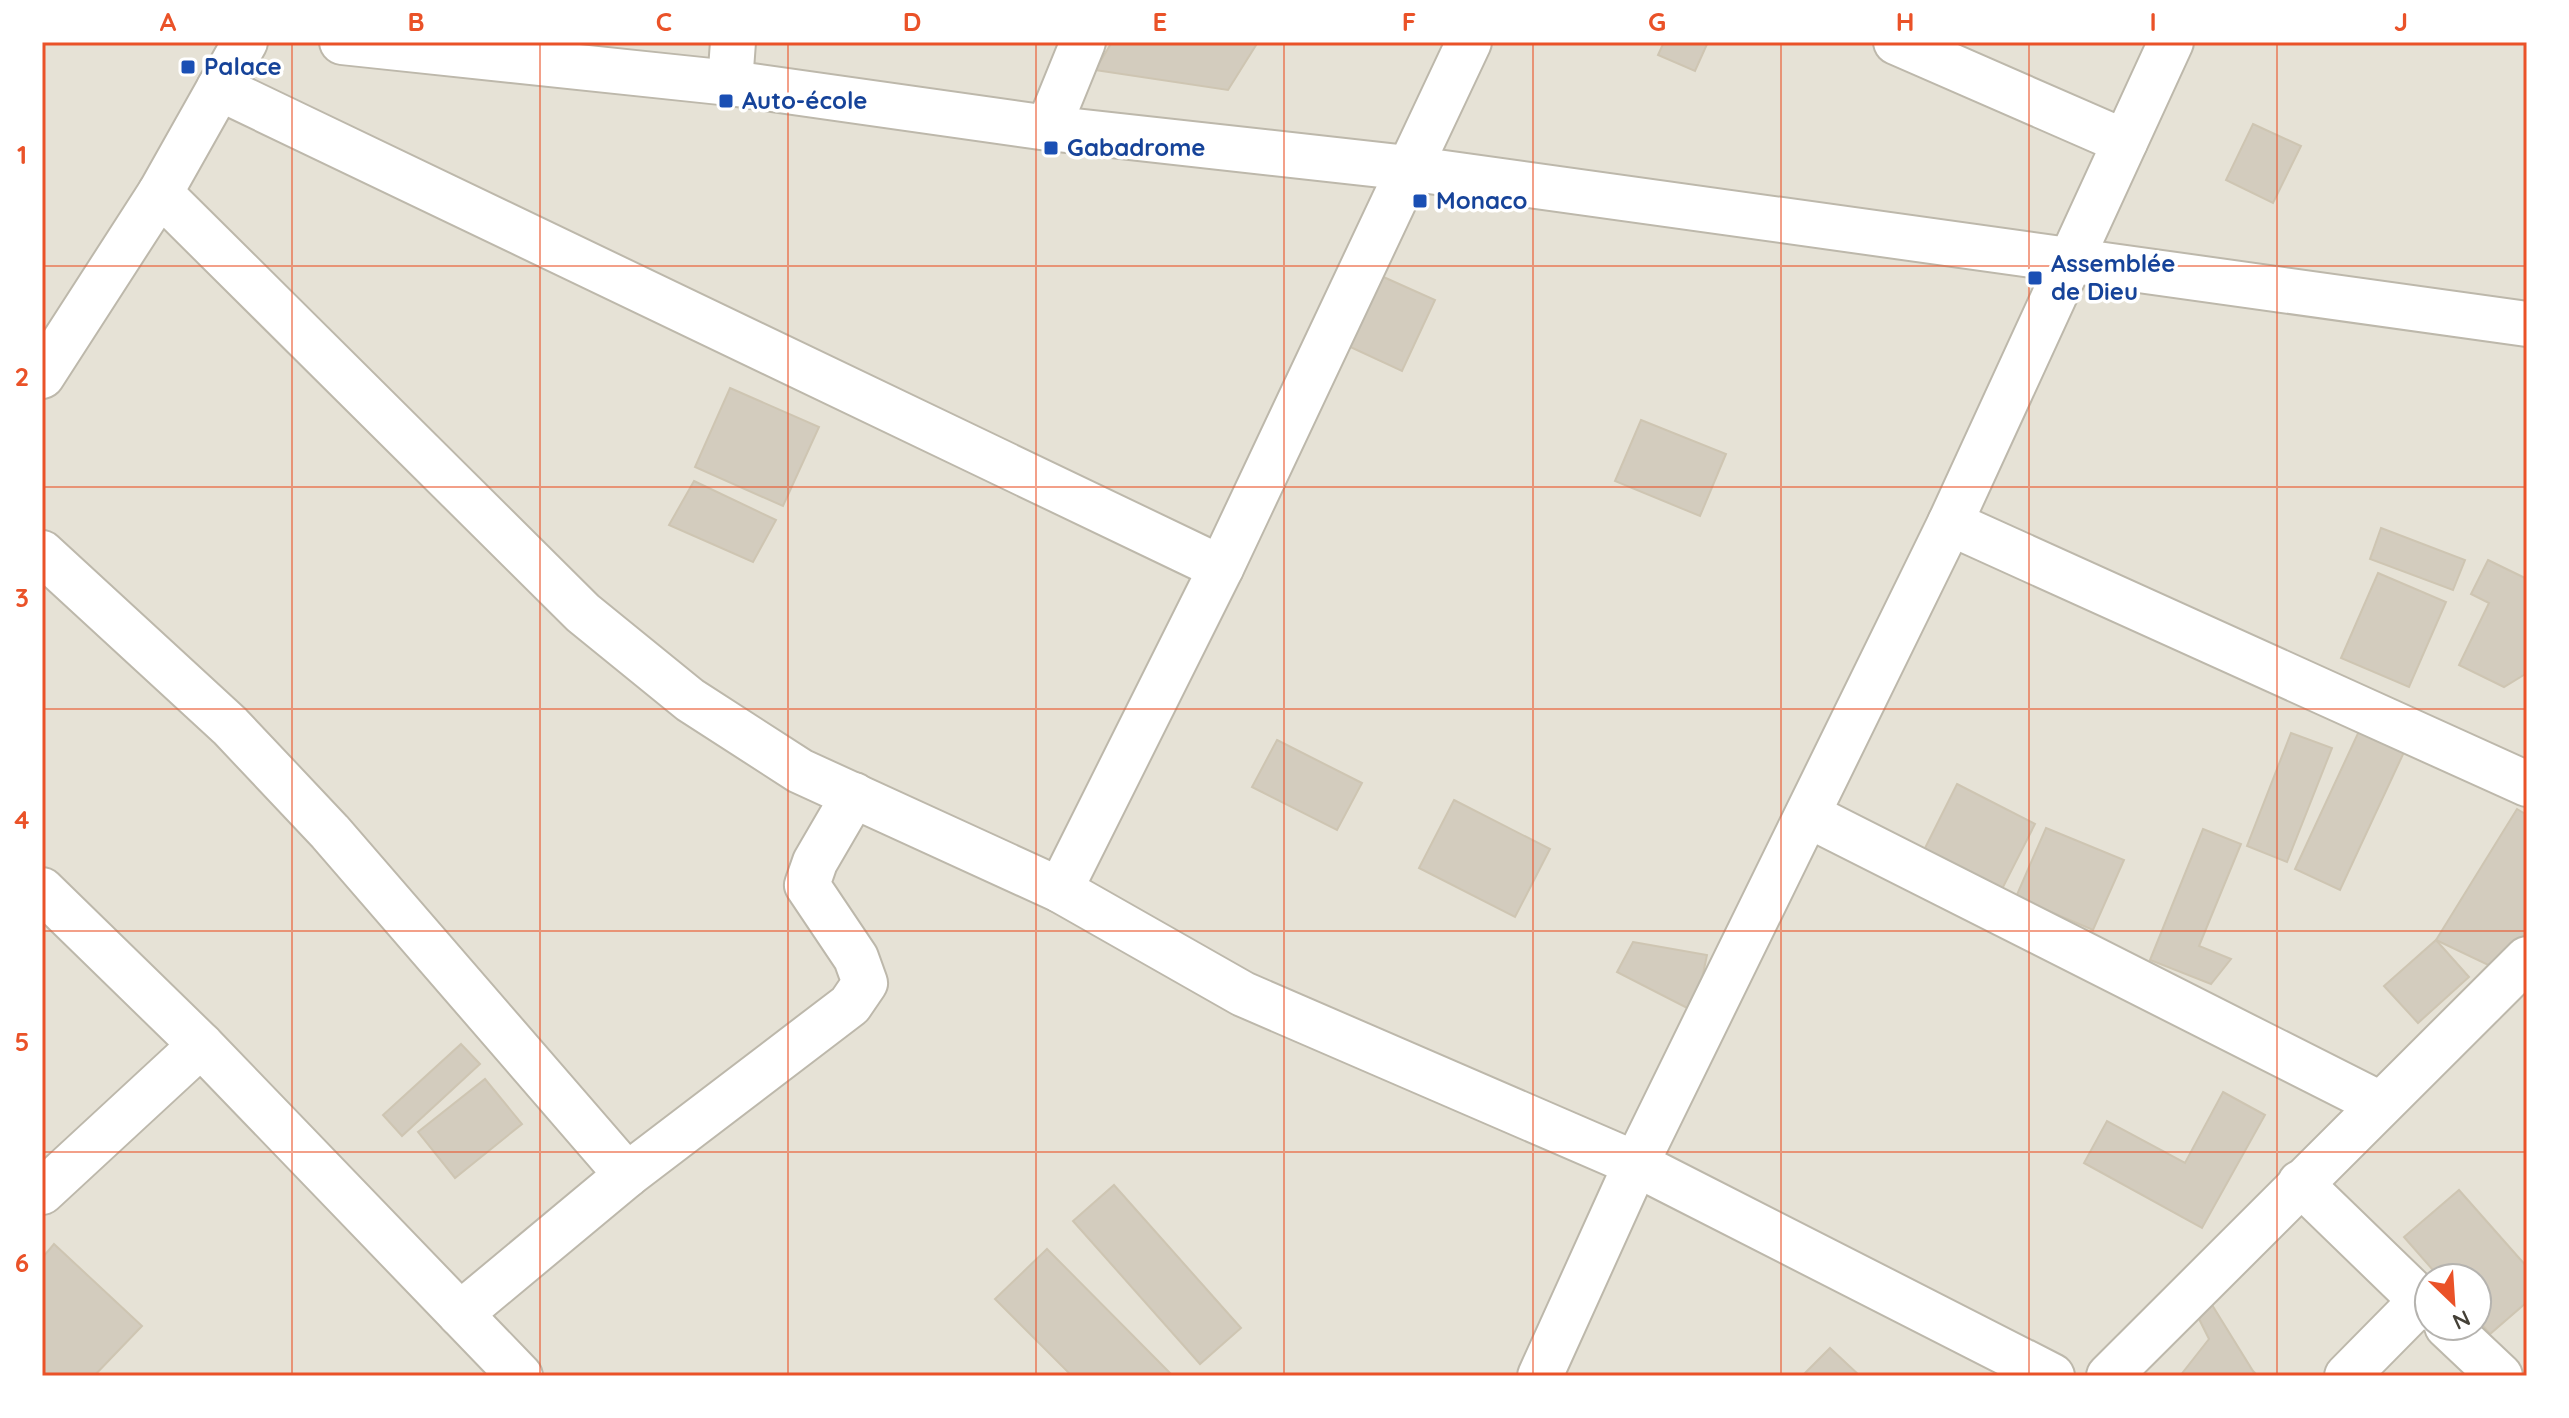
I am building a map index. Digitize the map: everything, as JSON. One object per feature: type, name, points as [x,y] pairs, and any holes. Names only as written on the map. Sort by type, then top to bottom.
[{"type":"street","points":[[42,376],[160,193],[245,42]]},
{"type":"street","points":[[342,42],[732,63],[1048,128],[1408,168],[2527,324]]},
{"type":"street","points":[[1048,128],[1083,42]]},
{"type":"street","points":[[1060,890],[1221,568],[1469,42]]},
{"type":"street","points":[[1896,42],[2125,142]]},
{"type":"street","points":[[1540,1376],[1636,1164],[1950,523],[2171,42]]},
{"type":"street","points":[[219,88],[1221,568]]},
{"type":"street","points":[[160,193],[583,613],[690,700],[800,771],[1060,890],[1243,994],[1636,1164],[2052,1376]]},
{"type":"street","points":[[1950,523],[2527,784]]},
{"type":"street","points":[[42,553],[230,726],[330,832],[627,1175]]},
{"type":"street","points":[[460,1314],[627,1175],[850,1005],[865,983],[856,958],[807,885],[815,862],[854,795]]},
{"type":"street","points":[[1808,815],[2380,1104]]},
{"type":"street","points":[[42,890],[201,1045],[520,1376]]},
{"type":"street","points":[[2109,1376],[2527,959]]},
{"type":"street","points":[[42,1192],[201,1045]]},
{"type":"street","points":[[2300,1183],[2413,1293]]},
{"type":"street","points":[[2347,1376],[2413,1326]]},
{"type":"street","points":[[2464,1342],[2500,1376]]},
{"type":"shaded area","points":[[42,42],[2527,42],[2527,1376],[42,1376]]},
{"type":"building","points":[[1112,42],[1258,42],[1228,90],[1095,70]]},
{"type":"building","points":[[1664,42],[1708,42],[1695,71],[1658,55]]},
{"type":"building","points":[[2253,124],[2301,146],[2273,203],[2226,180]]},
{"type":"building","points":[[1379,275],[1435,300],[1402,371],[1346,345]]},
{"type":"building","points":[[730,388],[819,427],[783,506],[695,467]]},
{"type":"building","points":[[1641,420],[1726,454],[1700,516],[1615,481]]},
{"type":"building","points":[[694,481],[776,520],[753,562],[669,525]]},
{"type":"building","points":[[2381,528],[2465,560],[2453,590],[2370,559]]},
{"type":"building","points":[[2488,560],[2527,579],[2527,673],[2504,687],[2459,665],[2489,603],[2471,594]]},
{"type":"building","points":[[2378,573],[2446,602],[2409,687],[2341,658]]},
{"type":"building","points":[[2360,729],[2405,750],[2340,890],[2295,869]]},
{"type":"building","points":[[2291,733],[2332,748],[2287,862],[2247,846]]},
{"type":"building","points":[[1277,740],[1362,783],[1337,830],[1252,787]]},
{"type":"building","points":[[1957,784],[2035,824],[2000,893],[1922,854]]},
{"type":"building","points":[[1454,800],[1550,849],[1515,917],[1419,868]]},
{"type":"building","points":[[2517,809],[2527,815],[2527,937],[2503,972],[2436,940]]},
{"type":"building","points":[[2046,828],[2124,860],[2093,930],[2016,897]]},
{"type":"building","points":[[2203,829],[2241,844],[2199,946],[2231,959],[2211,984],[2150,960]]},
{"type":"building","points":[[2436,940],[2469,977],[2418,1023],[2384,986]]},
{"type":"building","points":[[1633,942],[1707,955],[1695,1012],[1617,972]]},
{"type":"building","points":[[461,1044],[480,1064],[402,1136],[383,1115]]},
{"type":"building","points":[[485,1079],[522,1124],[455,1178],[418,1132]]},
{"type":"building","points":[[2223,1092],[2265,1115],[2202,1228],[2084,1163],[2107,1121],[2185,1163]]},
{"type":"building","points":[[1114,1185],[1241,1328],[1200,1364],[1073,1221]]},
{"type":"building","points":[[2459,1190],[2527,1267],[2527,1302],[2493,1331],[2493,1262],[2426,1262],[2404,1237]]},
{"type":"building","points":[[54,1244],[142,1326],[94,1376],[42,1376],[42,1258]]},
{"type":"building","points":[[1047,1249],[1173,1376],[1072,1376],[995,1299]]},
{"type":"building","points":[[2209,1300],[2258,1376],[2180,1376],[2209,1339],[2198,1317]]},
{"type":"building","points":[[1830,1348],[1860,1376],[1802,1376]]},
{"type":"place","name":"Palace","points":[[188,67]]},
{"type":"place","name":"Auto-école","points":[[726,101]]},
{"type":"place","name":"Gabadrome","points":[[1051,148]]},
{"type":"place","name":"Monaco","points":[[1420,201]]},
{"type":"place","name":"Assemblée de Dieu","points":[[2035,278]]}]
